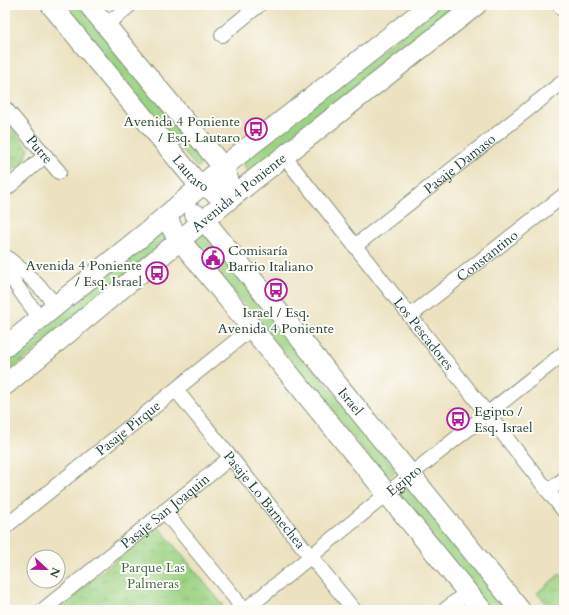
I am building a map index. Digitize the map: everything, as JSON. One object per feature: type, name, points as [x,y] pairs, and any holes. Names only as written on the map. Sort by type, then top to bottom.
[{"type":"street","points":[[56,12],[80,5]]},
{"type":"street","name":"Lautaro","points":[[56,12],[189,173],[202,185],[214,192],[232,197],[228,179],[223,167],[89,5]]},
{"type":"street","points":[[106,25],[130,5]]},
{"type":"street","points":[[222,35],[259,5]]},
{"type":"street","name":"Avenida 4 Poniente","points":[[5,347],[223,167],[430,5]]},
{"type":"street","name":"Avenida 4 Poniente","points":[[5,385],[181,241],[232,197],[476,5]]},
{"type":"street","points":[[559,5],[564,11]]},
{"type":"street","name":"Pasaje Damaso","points":[[355,246],[564,81]]},
{"type":"street","name":"Putre","points":[[5,108],[59,172]]},
{"type":"street","points":[[5,190],[45,156]]},
{"type":"street","name":"Los Pescadores","points":[[284,156],[564,511]]},
{"type":"street","name":"Constantino","points":[[410,316],[564,194]]},
{"type":"street","name":"Israel","points":[[169,213],[187,211],[193,213],[204,221],[520,610]]},
{"type":"street","points":[[169,213],[171,228],[181,241],[482,610]]},
{"type":"street","points":[[5,256],[37,282],[56,305]]},
{"type":"street","points":[[5,265],[23,296],[40,318]]},
{"type":"street","name":"Pasaje Pirque","points":[[5,527],[252,328]]},
{"type":"street","name":"Egipto","points":[[244,610],[410,475],[564,353]]},
{"type":"street","name":"Pasaje Lo Barnechea","points":[[176,390],[354,610]]},
{"type":"street","name":"Pasaje San Joaquin","points":[[43,610],[230,458]]},
{"type":"street","points":[[548,491],[564,479]]},
{"type":"street","points":[[164,512],[244,610]]},
{"type":"street","points":[[445,610],[467,592]]},
{"type":"green space","points":[[61,5],[80,5],[207,159],[197,168]]},
{"type":"green space","points":[[440,5],[456,5],[458,8],[248,174],[242,160]]},
{"type":"green space","points":[[5,120],[29,149],[24,161],[5,177]]},
{"type":"green space","points":[[160,230],[168,241],[5,375],[5,356]]},
{"type":"green space","points":[[204,232],[396,471],[387,479],[190,238]]},
{"type":"green space","points":[[409,487],[512,610],[490,610],[399,495]]},
{"type":"green space","name":"Parque Las Palmeras","points":[[158,526],[223,605],[217,610],[55,610]]},
{"type":"green space","points":[[561,573],[564,578],[564,610],[551,610],[537,593]]},
{"type":"place","name":"Avenida 4 Poniente / Esq. Lautaro","points":[[256,129]]},
{"type":"place","name":"Comisaría Barrio Italiano","points":[[213,258]]},
{"type":"place","name":"Avenida 4 Poniente / Esq. Israel","points":[[157,273]]},
{"type":"place","name":"Israel / Esq. Avenida 4 Poniente","points":[[276,290]]},
{"type":"place","name":"Egipto / Esq. Israel","points":[[458,419]]}]
